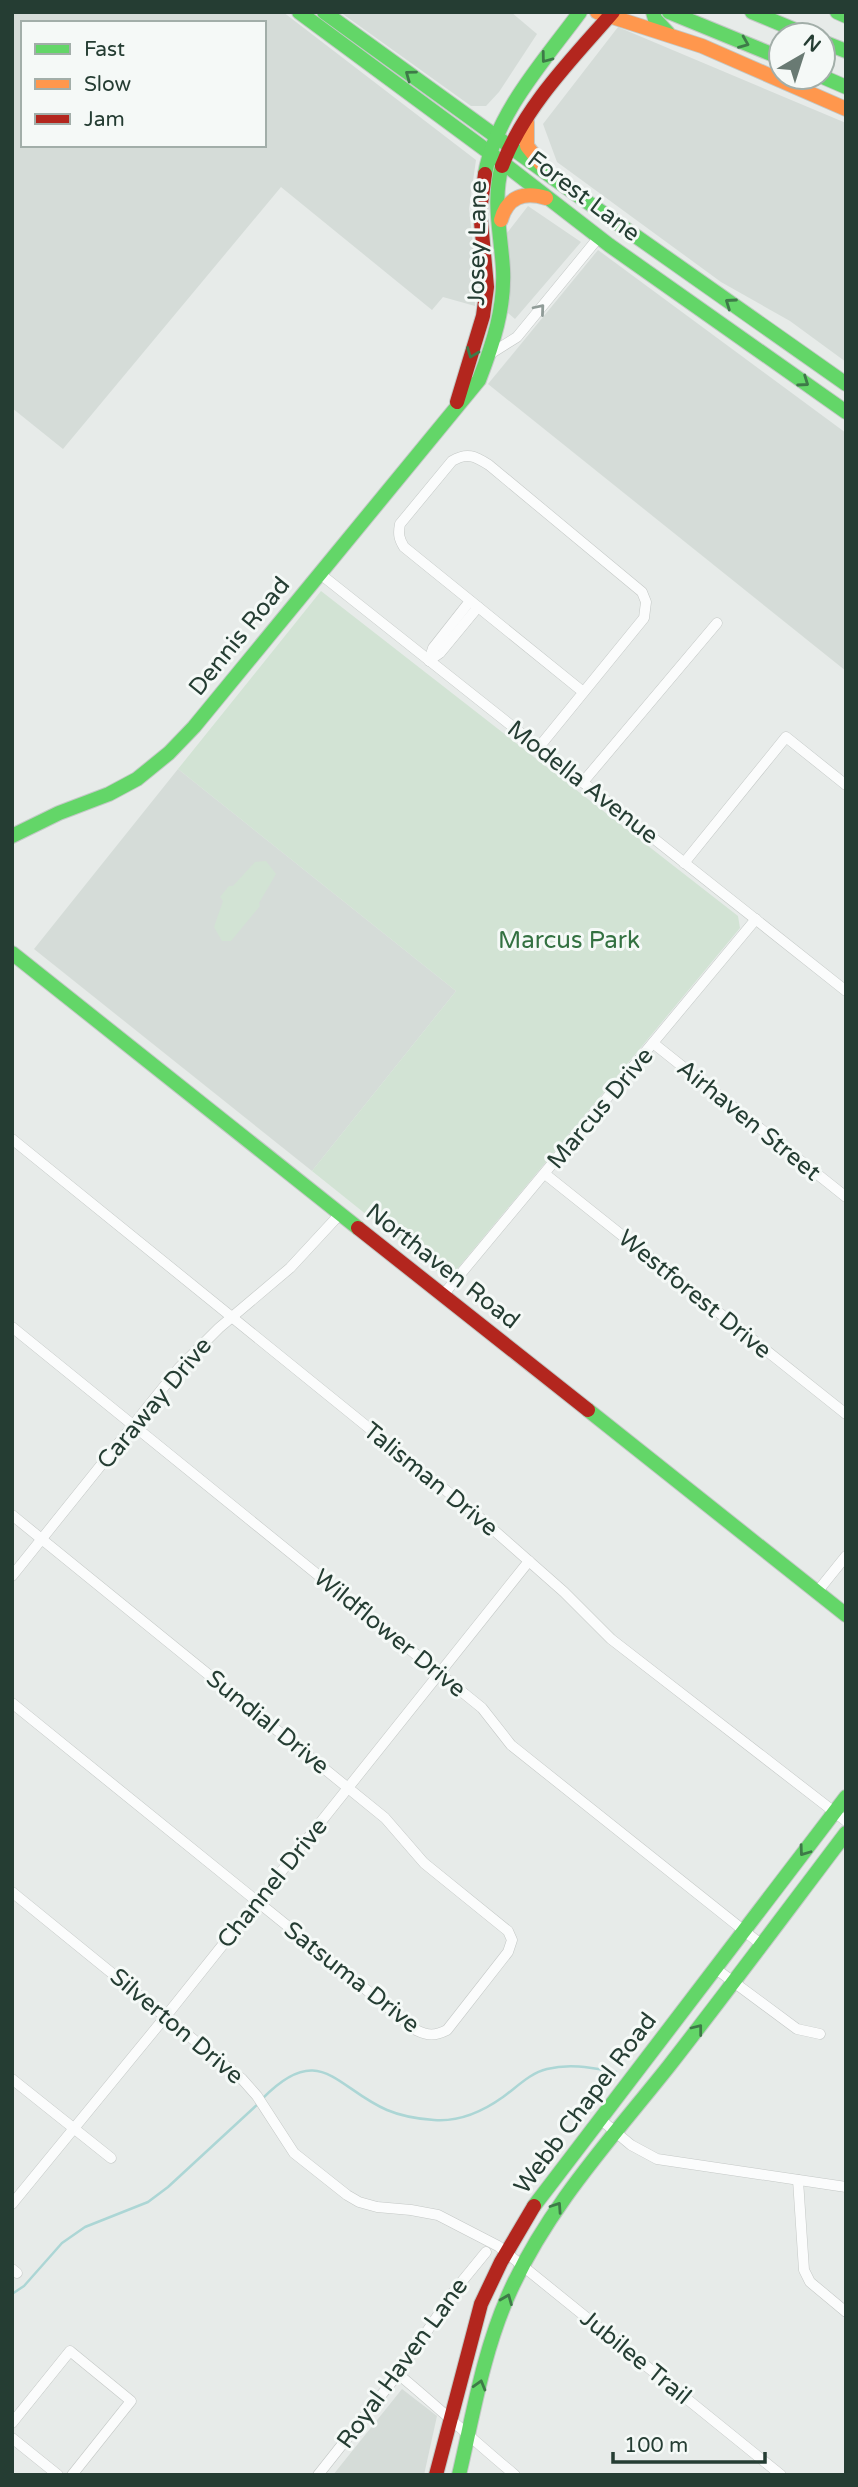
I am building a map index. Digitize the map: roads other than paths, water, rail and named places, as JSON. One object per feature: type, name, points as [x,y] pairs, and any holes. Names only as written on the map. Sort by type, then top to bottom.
[{"type":"main road","name":"Forest Lane","points":[[299,12],[640,267],[846,412]]},
{"type":"main road","name":"Forest Lane","points":[[324,12],[510,148],[846,384]]},
{"type":"main road","name":"Josey Lane","points":[[455,407],[462,379],[477,343],[485,298],[486,277],[480,211],[490,153],[513,104],[580,12]]},
{"type":"main road","points":[[653,12],[655,19],[670,35]]},
{"type":"main road","points":[[669,12],[767,52]]},
{"type":"main road","points":[[752,12],[774,21]]},
{"type":"main road","points":[[837,12],[846,16]]},
{"type":"main road","name":"Josey Lane","points":[[455,407],[478,380],[490,354],[502,300],[503,270],[497,196],[503,163],[528,118],[607,14]]},
{"type":"main road","points":[[607,14],[702,46],[846,109]]},
{"type":"main road","points":[[466,115],[488,120],[513,104]]},
{"type":"main road","points":[[528,118],[527,146],[556,180]]},
{"type":"main road","points":[[499,236],[502,214],[514,198],[526,194],[551,200]]},
{"type":"main road","points":[[640,267],[653,249]]},
{"type":"main road","points":[[485,298],[502,300]]},
{"type":"main road","points":[[761,352],[774,334]]},
{"type":"main road","name":"Dennis Road","points":[[12,836],[59,813],[109,794],[137,779],[169,753],[194,727],[455,407]]},
{"type":"main road","name":"Northaven Road","points":[[12,953],[846,1615]]},
{"type":"main road","name":"Webb Chapel Road","points":[[436,2475],[481,2304],[538,2197],[846,1797]]},
{"type":"main road","name":"Webb Chapel Road","points":[[459,2475],[476,2396],[494,2334],[508,2296],[554,2212],[734,1982],[846,1833]]},
{"type":"street","points":[[490,354],[517,337],[599,237]]},
{"type":"street","points":[[539,747],[644,618],[646,602],[637,587],[489,465],[468,454],[452,461],[400,524],[400,541],[418,559],[583,691]]},
{"type":"street","name":"Modella Avenue","points":[[319,573],[846,991]]},
{"type":"street","points":[[429,661],[433,648],[474,604]]},
{"type":"street","points":[[583,782],[717,623]]},
{"type":"street","points":[[684,863],[786,737],[846,785]]},
{"type":"street","name":"Marcus Drive","points":[[443,1295],[756,919]]},
{"type":"street","name":"Airhaven Street","points":[[653,1043],[846,1197]]},
{"type":"street","name":"Talisman Drive","points":[[12,1139],[480,1518],[611,1639],[846,1821]]},
{"type":"street","name":"Westforest Drive","points":[[545,1174],[846,1414]]},
{"type":"street","name":"Caraway Drive","points":[[12,1576],[186,1360],[290,1268],[340,1214]]},
{"type":"street","name":"Wildflower Drive","points":[[12,1327],[482,1709],[511,1745],[762,1945]]},
{"type":"street","name":"Sundial Drive","points":[[12,1514],[385,1818],[424,1863],[502,1924],[512,1940]]},
{"type":"street","points":[[817,1592],[846,1556]]},
{"type":"street","name":"Channel Drive","points":[[12,2204],[166,2016],[529,1561]]},
{"type":"street","name":"Satsuma Drive","points":[[12,1703],[416,2030],[426,2035],[438,2035],[447,2029],[508,1952],[512,1940]]},
{"type":"street","name":"Silverton Drive","points":[[12,1892],[242,2079],[260,2100],[294,2152],[347,2195],[377,2207],[438,2215],[477,2238],[486,2252],[523,2266]]},
{"type":"street","points":[[716,1969],[797,2029],[820,2034]]},
{"type":"street","points":[[12,2079],[111,2158]]},
{"type":"street","points":[[600,2119],[657,2159],[846,2187]]},
{"type":"street","points":[[799,2180],[804,2270],[810,2281],[846,2312]]},
{"type":"street","name":"Silverton Drive","points":[[477,2238],[485,2239],[504,2257]]},
{"type":"street","name":"Royal Haven Lane","points":[[318,2475],[398,2374],[455,2290],[486,2252]]},
{"type":"street","name":"Jubilee Trail","points":[[523,2266],[780,2475]]},
{"type":"street","points":[[12,2423],[70,2351],[131,2400],[72,2475]]},
{"type":"street","points":[[398,2374],[515,2475]]},
{"type":"street","points":[[12,2438],[58,2475]]},
{"type":"waterway","points":[[263,2098],[299,2072],[314,2071],[327,2074],[369,2101],[392,2112],[428,2120],[443,2120],[461,2118],[479,2111],[529,2077],[547,2069],[573,2066],[616,2072]]},
{"type":"waterway","points":[[12,2294],[24,2286],[62,2243],[85,2227],[148,2202],[168,2187],[259,2103]]},
{"type":"park label","name":"Marcus Park","points":[[569,940]]}]
